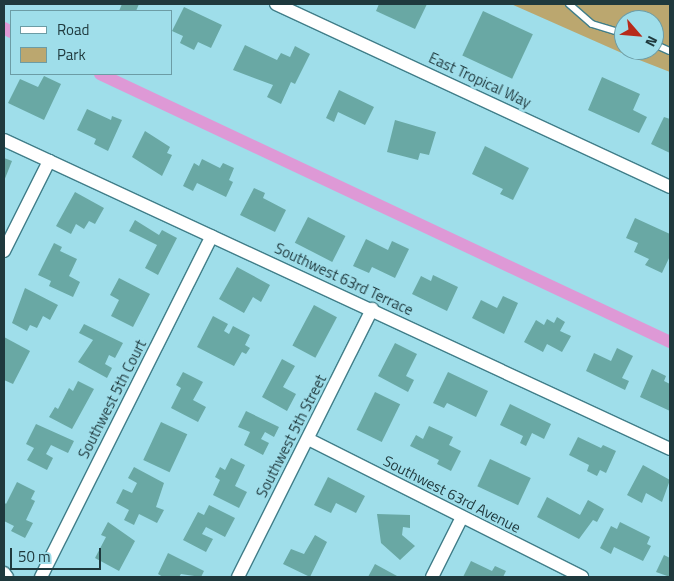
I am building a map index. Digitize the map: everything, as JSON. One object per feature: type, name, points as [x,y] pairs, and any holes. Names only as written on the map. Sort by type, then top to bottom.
[{"type":"street","name":"East Tropical Way","points":[[276,4],[670,187]]},
{"type":"street","name":"Southwest 63rd Terrace","points":[[4,140],[372,309],[670,449]]},
{"type":"street","points":[[4,251],[49,161]]},
{"type":"street","name":"Southwest 5th Court","points":[[41,577],[212,236]]},
{"type":"street","name":"Southwest 5th Street","points":[[238,577],[372,309]]},
{"type":"street","name":"Southwest 63rd Avenue","points":[[308,439],[582,577]]},
{"type":"street","points":[[432,577],[462,517]]},
{"type":"street","points":[[4,573],[8,577]]},
{"type":"lane","points":[[569,4],[592,24],[614,31]]},
{"type":"green space","points":[[511,4],[670,4],[670,72],[639,60],[664,60],[664,10],[614,10],[614,50]]},
{"type":"building","points":[[122,4],[139,4],[136,10],[119,10]]},
{"type":"building","points":[[379,4],[427,4],[415,29],[376,11]]},
{"type":"building","points":[[184,7],[222,25],[211,48],[198,42],[194,50],[180,43],[183,36],[172,31]]},
{"type":"building","points":[[483,11],[533,34],[512,79],[462,55]]},
{"type":"building","points":[[245,45],[277,60],[281,53],[290,57],[295,46],[310,54],[295,84],[291,82],[281,104],[267,97],[273,85],[233,70]]},
{"type":"building","points":[[44,76],[61,84],[44,120],[8,103],[20,79],[38,87]]},
{"type":"building","points":[[602,77],[640,94],[633,110],[647,117],[639,133],[588,110]]},
{"type":"building","points":[[339,90],[374,107],[365,125],[338,112],[334,122],[326,118]]},
{"type":"building","points":[[87,109],[111,120],[112,116],[122,120],[108,151],[94,144],[96,139],[77,130]]},
{"type":"building","points":[[664,117],[670,119],[670,153],[651,144]]},
{"type":"building","points":[[395,120],[436,132],[429,155],[420,153],[418,160],[387,152]]},
{"type":"building","points":[[145,131],[170,147],[167,153],[172,155],[162,176],[132,157]]},
{"type":"building","points":[[485,146],[529,168],[513,200],[500,194],[503,189],[472,174]]},
{"type":"building","points":[[4,158],[12,161],[4,181]]},
{"type":"building","points":[[202,159],[220,168],[223,163],[234,168],[229,180],[233,182],[226,197],[197,183],[193,191],[183,186],[194,163],[199,166]]},
{"type":"building","points":[[254,188],[265,193],[263,198],[286,210],[275,232],[240,215]]},
{"type":"building","points":[[75,192],[104,208],[95,224],[89,221],[84,229],[76,224],[71,234],[56,226]]},
{"type":"building","points":[[308,217],[345,236],[332,262],[295,243]]},
{"type":"building","points":[[635,218],[670,234],[670,256],[662,273],[645,265],[649,259],[634,252],[638,243],[626,238]]},
{"type":"building","points":[[135,220],[159,235],[162,230],[177,238],[158,275],[145,268],[157,245],[129,231]]},
{"type":"building","points":[[366,239],[388,250],[392,241],[409,249],[395,278],[372,267],[369,273],[353,266]]},
{"type":"building","points":[[54,243],[62,247],[60,251],[77,259],[69,276],[80,282],[73,297],[49,286],[51,281],[38,275]]},
{"type":"building","points":[[237,267],[270,285],[261,302],[253,297],[244,313],[219,299]]},
{"type":"building","points":[[433,275],[458,287],[447,311],[412,294],[421,276],[431,281]]},
{"type":"building","points":[[119,278],[150,294],[133,327],[111,316],[119,300],[110,295]]},
{"type":"building","points":[[25,288],[58,305],[50,320],[43,316],[37,328],[30,325],[27,331],[12,323]]},
{"type":"building","points":[[503,296],[518,303],[504,334],[472,318],[481,300],[497,308]]},
{"type":"building","points":[[314,305],[337,317],[315,358],[292,346]]},
{"type":"building","points":[[213,316],[228,324],[224,331],[229,334],[233,326],[250,335],[245,345],[250,348],[246,354],[242,352],[234,366],[197,347]]},
{"type":"building","points":[[557,317],[565,322],[560,331],[571,336],[562,352],[547,344],[543,352],[524,342],[536,320],[544,325],[547,319],[554,323]]},
{"type":"building","points":[[84,324],[123,343],[115,358],[109,355],[105,364],[112,368],[107,378],[78,362],[93,340],[79,333]]},
{"type":"building","points":[[4,337],[30,351],[13,384],[4,380]]},
{"type":"building","points":[[395,343],[417,354],[406,376],[414,380],[408,392],[378,376]]},
{"type":"building","points":[[617,348],[633,356],[622,378],[629,381],[625,390],[586,371],[594,353],[611,361]]},
{"type":"building","points":[[282,359],[295,366],[283,387],[296,394],[287,411],[262,397]]},
{"type":"building","points":[[652,369],[666,376],[664,381],[670,384],[670,411],[640,397]]},
{"type":"building","points":[[183,372],[203,382],[193,400],[206,407],[198,422],[171,408],[181,388],[176,385]]},
{"type":"building","points":[[448,372],[488,391],[476,417],[447,403],[444,408],[433,403]]},
{"type":"building","points":[[78,381],[94,389],[72,429],[49,417],[55,407],[58,409],[69,388],[73,391]]},
{"type":"building","points":[[375,392],[400,404],[382,442],[357,430]]},
{"type":"building","points":[[510,404],[551,424],[544,439],[532,433],[526,446],[520,443],[523,436],[500,425]]},
{"type":"building","points":[[246,411],[279,427],[274,437],[265,432],[261,439],[269,443],[263,455],[244,445],[250,432],[238,427]]},
{"type":"building","points":[[161,422],[187,434],[170,472],[143,460]]},
{"type":"building","points":[[36,424],[74,441],[68,453],[51,445],[46,454],[53,458],[47,470],[27,460],[34,448],[26,444]]},
{"type":"building","points":[[429,426],[453,437],[449,445],[461,451],[451,471],[437,464],[439,460],[410,446],[416,435],[423,439]]},
{"type":"building","points":[[578,437],[601,448],[603,445],[616,451],[606,473],[600,470],[597,476],[587,471],[589,465],[569,455]]},
{"type":"building","points":[[231,458],[245,465],[235,486],[247,492],[239,508],[213,495],[220,480],[215,477],[220,467],[225,470]]},
{"type":"building","points":[[490,459],[531,478],[518,505],[477,486]]},
{"type":"building","points":[[643,465],[670,480],[662,502],[646,493],[642,503],[627,495]]},
{"type":"building","points":[[134,467],[164,483],[156,507],[164,510],[157,523],[139,514],[134,525],[124,520],[129,510],[116,503],[123,489],[132,493],[137,483],[128,478]]},
{"type":"building","points":[[328,477],[365,496],[356,513],[336,503],[331,513],[314,505]]},
{"type":"building","points":[[17,482],[35,491],[31,499],[35,501],[26,520],[33,523],[25,538],[11,531],[14,526],[4,521],[4,502],[6,504]]},
{"type":"building","points":[[547,497],[580,515],[588,500],[604,509],[597,522],[593,520],[579,539],[537,517]]},
{"type":"building","points":[[209,505],[235,518],[225,537],[206,527],[202,534],[213,539],[206,552],[183,540],[198,512],[204,515]]},
{"type":"building","points":[[377,514],[410,515],[410,528],[403,527],[402,535],[415,546],[400,560],[381,543]]},
{"type":"building","points":[[108,522],[135,541],[119,571],[95,558],[106,537],[101,535]]},
{"type":"building","points":[[620,522],[650,537],[647,544],[651,546],[643,561],[614,547],[611,554],[600,548],[611,526],[617,529]]},
{"type":"building","points":[[315,535],[327,542],[310,577],[283,564],[291,549],[304,554]]},
{"type":"building","points":[[168,553],[204,571],[201,577],[181,574],[179,577],[163,577],[158,574]]},
{"type":"building","points":[[664,555],[670,558],[670,577],[656,572]]},
{"type":"building","points":[[471,561],[492,571],[495,566],[506,571],[503,577],[463,577]]},
{"type":"building","points":[[375,564],[397,576],[368,577]]},
{"type":"waterway","points":[[4,28],[10,31]]},
{"type":"waterway","points":[[102,75],[670,342]]}]
